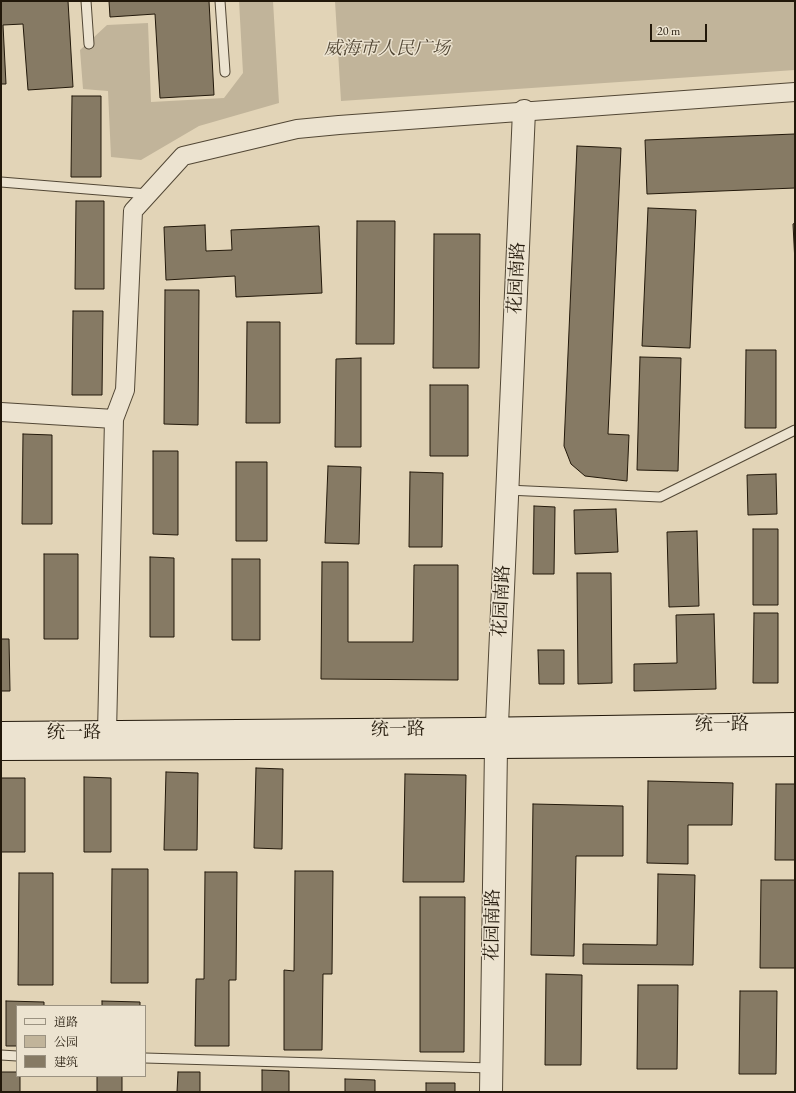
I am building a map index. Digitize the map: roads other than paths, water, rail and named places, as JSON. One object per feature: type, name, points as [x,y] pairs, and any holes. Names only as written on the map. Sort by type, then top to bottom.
[{"type":"main road","name":"花园南路","points":[[491,1092],[496,738],[524,111]]},
{"type":"main road","name":"统一路","points":[[1,749],[496,738],[795,724]]},
{"type":"main road","name":"统一路","points":[[1,733],[496,738],[795,744]]},
{"type":"street","points":[[107,733],[114,419],[125,390],[132,211],[183,156],[297,129],[795,92]]},
{"type":"street","points":[[1,412],[114,419]]},
{"type":"lane","points":[[86,1],[89,44]]},
{"type":"lane","points":[[220,1],[225,72]]},
{"type":"lane","points":[[1,182],[148,194]]},
{"type":"lane","points":[[507,490],[660,497],[795,430]]},
{"type":"lane","points":[[1,1055],[16,1056]]},
{"type":"lane","points":[[146,1058],[491,1068]]},
{"type":"park label","name":"威海市人民广场","points":[[387,49]]}]
